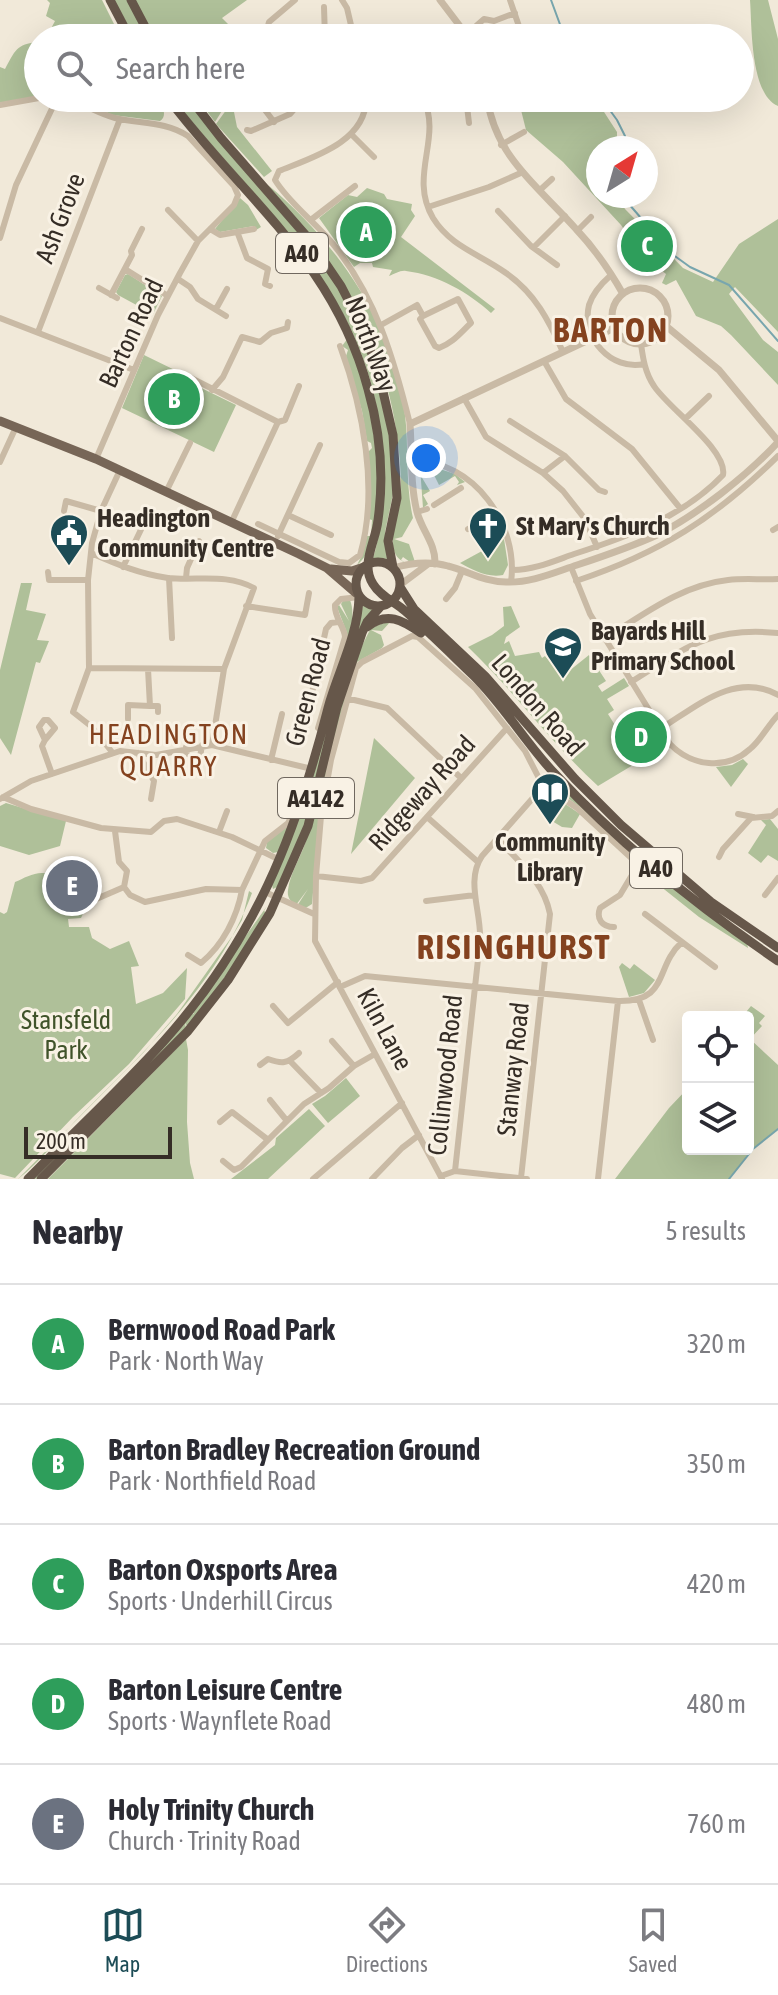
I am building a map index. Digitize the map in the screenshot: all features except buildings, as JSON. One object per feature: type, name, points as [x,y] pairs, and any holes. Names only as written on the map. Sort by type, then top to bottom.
[{"type":"highway","points":[[110,0],[123,24]]},
{"type":"highway","points":[[131,0],[144,24]]},
{"type":"highway","name":"North Way","points":[[179,112],[298,248],[329,295],[351,338],[371,400],[380,459],[378,520],[366,566],[356,577],[358,595]]},
{"type":"highway","name":"North Way","points":[[201,112],[309,239],[335,277],[360,323],[385,396],[395,451],[397,498],[388,541],[400,586]]},
{"type":"highway","points":[[393,567],[381,562],[366,566],[372,584],[386,604],[418,630]]},
{"type":"highway","points":[[386,604],[400,586]]},
{"type":"highway","name":"London Road","points":[[400,586],[414,609],[485,676],[603,808],[720,914]]},
{"type":"highway","points":[[358,595],[369,604],[386,604]]},
{"type":"highway","name":"A4142","points":[[28,1179],[165,1040],[218,973],[256,910],[280,860],[309,782],[333,691],[355,628],[358,595]]},
{"type":"highway","name":"London Road","points":[[386,604],[440,644],[485,688],[554,774],[633,848],[720,914]]},
{"type":"highway","name":"A4142","points":[[41,1179],[198,1018],[237,967],[278,898],[308,826],[341,693],[362,633],[386,604]]},
{"type":"highway","points":[[362,633],[377,620],[389,617],[398,618],[418,630]]},
{"type":"highway","name":"A40","points":[[720,914],[777,945]]},
{"type":"highway","name":"A40","points":[[720,914],[778,961]]},
{"type":"main road","points":[[0,421],[96,459],[231,523],[277,539],[327,568],[358,595]]},
{"type":"main road","points":[[327,568],[347,571],[366,566]]},
{"type":"street","points":[[266,24],[295,0]]},
{"type":"street","points":[[342,0],[351,24]]},
{"type":"street","points":[[440,0],[459,24]]},
{"type":"street","points":[[510,0],[519,24]]},
{"type":"street","points":[[324,7],[325,24]]},
{"type":"street","points":[[479,24],[484,19],[494,21],[515,13]]},
{"type":"street","points":[[0,105],[24,101]]},
{"type":"street","points":[[0,238],[16,185],[52,112]]},
{"type":"street","points":[[100,112],[120,119]]},
{"type":"street","points":[[266,112],[274,122]]},
{"type":"street","points":[[247,130],[274,122],[292,112]]},
{"type":"street","points":[[363,112],[351,134],[374,157]]},
{"type":"street","points":[[427,112],[431,126],[422,176],[428,207],[439,226],[457,245],[505,272],[523,287],[547,318],[563,352]]},
{"type":"street","points":[[468,112],[469,123]]},
{"type":"street","points":[[489,112],[501,145],[578,230],[623,294]]},
{"type":"street","name":"Barton Road","points":[[96,459],[168,296],[198,241],[238,198],[234,186],[188,136],[163,125],[120,119]]},
{"type":"street","name":"Ash Grove","points":[[38,332],[120,119]]},
{"type":"street","points":[[501,145],[524,132]]},
{"type":"street","name":"North Way","points":[[351,134],[332,148],[279,171],[275,177],[279,186],[312,219],[349,266],[381,325],[398,374],[410,424],[417,512],[435,549],[432,564]]},
{"type":"street","points":[[428,207],[523,172]]},
{"type":"street","points":[[540,190],[552,179]]},
{"type":"street","points":[[312,219],[355,186]]},
{"type":"street","points":[[168,210],[198,241]]},
{"type":"street","points":[[498,211],[557,265]]},
{"type":"street","points":[[534,247],[565,216]]},
{"type":"street","points":[[578,230],[591,217]]},
{"type":"street","points":[[99,288],[114,296],[142,229]]},
{"type":"street","points":[[210,229],[220,235],[254,229]]},
{"type":"street","points":[[238,234],[247,258],[268,269],[265,284],[270,286]]},
{"type":"street","points":[[125,269],[168,296]]},
{"type":"street","points":[[611,275],[595,292],[589,305],[588,320],[593,338],[600,349],[615,360],[631,366],[644,364]]},
{"type":"street","points":[[178,279],[190,287],[198,299],[226,316]]},
{"type":"street","points":[[640,288],[656,291],[668,308],[666,326],[655,338],[641,344],[627,342],[612,329],[611,310],[623,294],[640,288]]},
{"type":"street","points":[[216,309],[227,289]]},
{"type":"street","points":[[381,325],[403,315],[413,305],[421,307],[423,316],[420,319],[439,348],[459,338],[462,330],[471,323],[458,299],[423,316]]},
{"type":"street","points":[[0,318],[134,370]]},
{"type":"street","points":[[393,567],[432,564],[486,580],[534,580],[639,543],[664,531],[712,499],[778,441],[719,370],[666,326]]},
{"type":"street","points":[[212,390],[223,377],[242,337],[260,342],[271,333],[289,327]]},
{"type":"street","points":[[410,424],[612,329]]},
{"type":"street","points":[[513,570],[532,568],[650,526],[721,478],[724,470],[720,460],[653,385],[644,364],[641,344]]},
{"type":"street","name":"North Way","points":[[277,539],[339,562],[349,563],[357,559],[362,548],[367,466],[364,433],[356,394],[340,346]]},
{"type":"street","points":[[544,361],[563,396],[632,449],[680,508]]},
{"type":"street","points":[[191,378],[278,422],[285,420],[299,386]]},
{"type":"street","points":[[685,419],[709,396]]},
{"type":"street","points":[[464,398],[486,437],[543,473],[563,491],[580,511],[597,547]]},
{"type":"street","points":[[510,421],[565,456],[599,490],[605,492]]},
{"type":"street","points":[[231,523],[278,422]]},
{"type":"street","points":[[0,462],[16,427]]},
{"type":"street","points":[[166,492],[190,443]]},
{"type":"street","points":[[258,524],[277,539],[320,445]]},
{"type":"street","points":[[543,473],[565,456]]},
{"type":"street","points":[[576,581],[665,545],[737,495],[778,456]]},
{"type":"street","points":[[413,461],[435,462],[455,471],[477,488],[496,513],[507,536],[513,570],[511,582]]},
{"type":"street","points":[[112,752],[92,727],[73,712],[89,668],[88,580],[91,553],[101,511],[120,470]]},
{"type":"street","points":[[417,512],[461,488]]},
{"type":"street","points":[[64,511],[66,501],[101,511]]},
{"type":"street","points":[[468,529],[496,513]]},
{"type":"street","points":[[288,515],[331,535]]},
{"type":"street","points":[[123,567],[147,517]]},
{"type":"street","points":[[186,578],[199,541]]},
{"type":"street","points":[[91,553],[123,567],[169,578],[227,579],[254,588],[224,669],[212,745]]},
{"type":"street","points":[[400,586],[432,564]]},
{"type":"street","points":[[571,567],[604,639],[670,744],[682,755],[714,764],[729,761],[747,752],[778,715]]},
{"type":"street","points":[[446,599],[462,571]]},
{"type":"street","points":[[48,572],[49,580],[88,580]]},
{"type":"street","points":[[169,578],[172,638]]},
{"type":"street","points":[[604,639],[670,598],[694,588],[727,580],[778,579]]},
{"type":"street","points":[[246,606],[305,615],[309,593]]},
{"type":"street","name":"Green Road","points":[[188,955],[201,963],[211,954],[236,913],[242,890],[269,837],[291,820],[345,637],[335,610],[338,601],[358,595]]},
{"type":"street","points":[[302,726],[306,720],[326,629],[331,623],[338,622]]},
{"type":"street","name":"Green Road","points":[[315,941],[321,816],[354,673],[362,662],[418,630]]},
{"type":"street","name":"London Road","points":[[418,630],[475,688],[525,751],[543,786],[570,802],[653,878],[655,886]]},
{"type":"street","points":[[631,682],[709,637],[738,630],[778,633]]},
{"type":"street","points":[[89,668],[224,669]]},
{"type":"street","points":[[148,669],[150,706]]},
{"type":"street","points":[[660,729],[734,687],[758,687],[778,695]]},
{"type":"street","points":[[346,698],[387,708],[461,778]]},
{"type":"street","points":[[128,719],[128,705],[158,706],[158,712]]},
{"type":"street","points":[[271,760],[282,728],[282,714]]},
{"type":"street","points":[[769,725],[778,732]]},
{"type":"street","name":"Ridgeway Road","points":[[316,876],[361,881],[372,878],[507,728]]},
{"type":"street","points":[[45,740],[42,746],[52,774]]},
{"type":"street","points":[[198,770],[202,745]]},
{"type":"street","points":[[2,798],[32,780],[112,752],[156,755],[186,747],[212,745],[308,768]]},
{"type":"street","points":[[176,757],[187,754],[186,747]]},
{"type":"street","points":[[138,753],[154,781],[151,799]]},
{"type":"street","points":[[427,817],[478,862],[554,774]]},
{"type":"street","points":[[2,798],[31,809],[115,831],[151,832],[168,819],[219,832],[280,860]]},
{"type":"street","points":[[219,832],[227,811]]},
{"type":"street","points":[[738,814],[753,817],[775,814],[778,823]]},
{"type":"street","points":[[719,857],[720,847],[753,817]]},
{"type":"street","points":[[115,831],[119,862],[127,871],[124,887],[130,895],[145,902],[206,889],[242,890]]},
{"type":"street","name":"Stanway Road","points":[[497,838],[539,884],[547,901],[549,925],[524,1179]]},
{"type":"street","name":"Collinwood Road","points":[[455,1171],[481,931],[475,895],[478,862]]},
{"type":"street","points":[[614,927],[600,922],[600,908],[620,895],[638,865]]},
{"type":"street","points":[[765,895],[778,878]]},
{"type":"street","points":[[94,900],[124,887]]},
{"type":"street","points":[[265,892],[314,914]]},
{"type":"street","points":[[426,901],[475,895]]},
{"type":"street","points":[[256,910],[278,898]]},
{"type":"street","points":[[645,914],[715,967]]},
{"type":"street","name":"Kiln Lane","points":[[315,941],[442,1177]]},
{"type":"street","points":[[273,1006],[288,1023],[339,985],[365,976],[618,1001],[639,1000],[655,989],[670,956],[682,942]]},
{"type":"street","points":[[639,1000],[653,1040]]},
{"type":"street","points":[[598,1179],[618,1001]]},
{"type":"street","points":[[332,1041],[354,1066]]},
{"type":"street","points":[[260,1065],[268,1059],[281,1064],[299,1053]]},
{"type":"street","points":[[223,1161],[234,1170],[241,1167],[304,1104],[375,1054]]},
{"type":"street","points":[[290,1061],[321,1093]]},
{"type":"street","points":[[270,1100],[287,1121]]},
{"type":"street","points":[[313,1179],[402,1103]]},
{"type":"street","points":[[220,1122],[232,1112],[267,1139]]},
{"type":"street","points":[[372,1179],[419,1135]]},
{"type":"street","points":[[442,1177],[455,1171],[524,1179]]},
{"type":"green space","points":[[47,0],[102,0],[114,24],[53,24],[55,21],[46,16],[50,3]]},
{"type":"green space","points":[[114,0],[129,0],[141,24],[127,24]]},
{"type":"green space","points":[[134,0],[247,0],[222,18],[228,24],[148,24]]},
{"type":"green space","points":[[750,0],[768,0],[778,39],[778,106],[769,99],[757,74],[754,24],[751,24]]},
{"type":"green space","points":[[24,46],[24,99],[0,103],[0,67],[5,69]]},
{"type":"green space","points":[[106,112],[164,112],[160,121]]},
{"type":"green space","points":[[185,112],[199,112],[320,258],[352,311],[372,361],[391,443],[393,494],[385,532],[387,559],[373,558],[379,534],[380,510],[378,422],[362,355],[343,314],[319,275],[292,238]]},
{"type":"green space","points":[[208,112],[221,112],[215,122]]},
{"type":"green space","points":[[225,112],[234,112],[237,127],[272,171],[264,177],[216,124]]},
{"type":"green space","points":[[522,112],[604,112],[617,136],[586,136],[586,187],[526,130]]},
{"type":"green space","points":[[268,185],[293,207],[338,258],[358,286],[388,348],[399,381],[405,415],[413,518],[402,537],[394,539],[409,544],[415,562],[403,557],[401,560],[394,551],[393,533],[401,496],[399,453],[393,410],[375,348],[367,328]]},
{"type":"green space","points":[[367,188],[384,194],[387,199],[412,204],[411,210],[415,216],[401,237],[495,309],[491,313],[473,298],[430,276],[404,271],[389,276],[392,270],[373,267],[372,263],[360,263],[354,267],[319,218],[348,195],[357,197]]},
{"type":"green space","points":[[240,198],[261,227],[220,232],[215,229]]},
{"type":"green space","points":[[605,208],[624,208],[683,268],[713,282],[739,244],[778,219],[778,332],[735,287],[729,294],[763,340],[778,352],[778,385],[721,326],[696,316],[676,280],[666,285],[662,283],[666,274],[642,255]]},
{"type":"green space","points":[[128,274],[162,296],[153,314],[116,292]]},
{"type":"green space","points":[[348,338],[364,382],[377,459],[374,533],[367,552],[357,565],[365,536],[371,536],[372,520],[369,519],[366,534],[370,502],[368,452],[372,448],[367,441],[346,356],[348,350],[342,346]]},
{"type":"green space","points":[[144,355],[236,405],[214,452],[122,408]]},
{"type":"green space","points":[[425,464],[455,474],[465,482],[457,485],[459,482],[455,476],[439,485],[430,467],[423,468],[421,476],[430,491],[423,495],[428,504],[423,508],[420,467]]},
{"type":"green space","points":[[504,539],[508,565],[503,575],[475,571],[460,563]]},
{"type":"green space","points":[[21,583],[32,583],[26,610],[46,614],[37,640],[49,641],[40,663],[36,662],[11,755],[0,738],[0,670]]},
{"type":"green space","points":[[350,600],[350,634],[303,795],[288,834],[278,852],[273,853],[266,848],[267,842],[291,822],[345,642],[347,633],[337,607],[339,605],[349,621],[341,604]]},
{"type":"green space","points":[[363,605],[373,610],[365,619],[309,816],[277,887],[273,889],[309,790]]},
{"type":"green space","name":"Bayards Hill Primary School","points":[[511,606],[520,627],[506,637],[504,644],[509,641],[515,656],[539,652],[553,665],[569,671],[589,655],[606,681],[598,686],[602,692],[624,678],[629,686],[607,699],[614,710],[608,714],[638,762],[598,786],[468,647],[504,626],[503,607]]},
{"type":"green space","points":[[392,620],[382,631],[371,630],[381,635],[384,645],[357,662],[348,691],[327,782],[312,904],[304,909],[297,906],[308,889],[296,905],[289,899],[288,890],[307,838],[341,704],[349,678],[371,628]]},
{"type":"green space","points":[[374,738],[415,778],[351,854]]},
{"type":"green space","points":[[743,759],[748,764],[731,787],[716,767],[732,765]]},
{"type":"green space","points":[[565,789],[747,943],[748,948],[699,917],[660,886],[661,881],[561,793]]},
{"type":"green space","points":[[552,795],[580,814],[572,828],[552,821],[555,817],[543,806]]},
{"type":"green space","points":[[6,803],[66,821],[60,846],[29,855],[0,846],[0,806]]},
{"type":"green space","points":[[770,819],[778,829],[778,861],[768,855],[761,863],[748,853],[766,825],[761,820]]},
{"type":"green space","name":"Stansfeld Park","points":[[72,866],[91,874],[89,881],[92,885],[90,899],[81,918],[68,919],[69,927],[89,927],[92,938],[110,949],[129,941],[139,966],[131,967],[136,1004],[163,993],[187,968],[185,999],[129,1064],[15,1178],[0,1174],[0,912],[7,912],[15,882],[37,873],[65,875]]},
{"type":"green space","points":[[267,906],[264,911],[267,913],[238,961],[187,1026],[185,1023],[186,1028],[36,1179],[32,1179],[191,1013],[194,1014],[192,1011]]},
{"type":"green space","points":[[231,938],[201,985],[179,1012],[151,1043],[177,1014]]},
{"type":"green space","points":[[622,963],[630,969],[634,964],[655,980],[644,993],[629,997],[619,967]]},
{"type":"green space","points":[[751,1006],[765,1016],[759,1023],[762,1026],[754,1035],[754,1011],[747,1011]]},
{"type":"green space","points":[[186,1039],[187,1122],[194,1179],[48,1179]]},
{"type":"green space","points":[[754,1043],[778,1065],[778,1129],[754,1148]]},
{"type":"green space","points":[[346,1078],[360,1096],[328,1123],[312,1104]]},
{"type":"green space","points":[[682,1094],[682,1155],[748,1155],[729,1179],[615,1179]]},
{"type":"green space","points":[[309,1109],[325,1126],[268,1179],[231,1179],[275,1145],[276,1138]]},
{"type":"green space","points":[[70,1127],[35,1164],[18,1179]]},
{"type":"waterway","points":[[551,0],[560,24]]},
{"type":"waterway","points":[[611,112],[625,136]]},
{"type":"waterway","points":[[632,208],[672,254],[690,267],[729,285],[778,341]]},
{"type":"waterway","points":[[729,1179],[753,1149],[778,1129]]},
{"type":"place","name":"Bernwood Road Park","points":[[366,232]]},
{"type":"place","name":"Barton Oxsports Area","points":[[647,246]]},
{"type":"place","name":"Barton Bradley Recreation Ground","points":[[174,399]]},
{"type":"place","name":"St Mary's Church","points":[[488,560]]},
{"type":"place","name":"Headington Community Centre","points":[[69,567]]},
{"type":"place","name":"Bayards Hill Primary School","points":[[563,680]]},
{"type":"place","name":"Barton Leisure Centre","points":[[641,737]]},
{"type":"place","name":"Community Library","points":[[550,826]]},
{"type":"place","name":"Holy Trinity Church","points":[[72,886]]},
{"type":"district","name":"BARTON","points":[[611,329]]},
{"type":"district","name":"HEADINGTON QUARRY","points":[[169,750]]},
{"type":"district","name":"RISINGHURST","points":[[514,946]]}]
